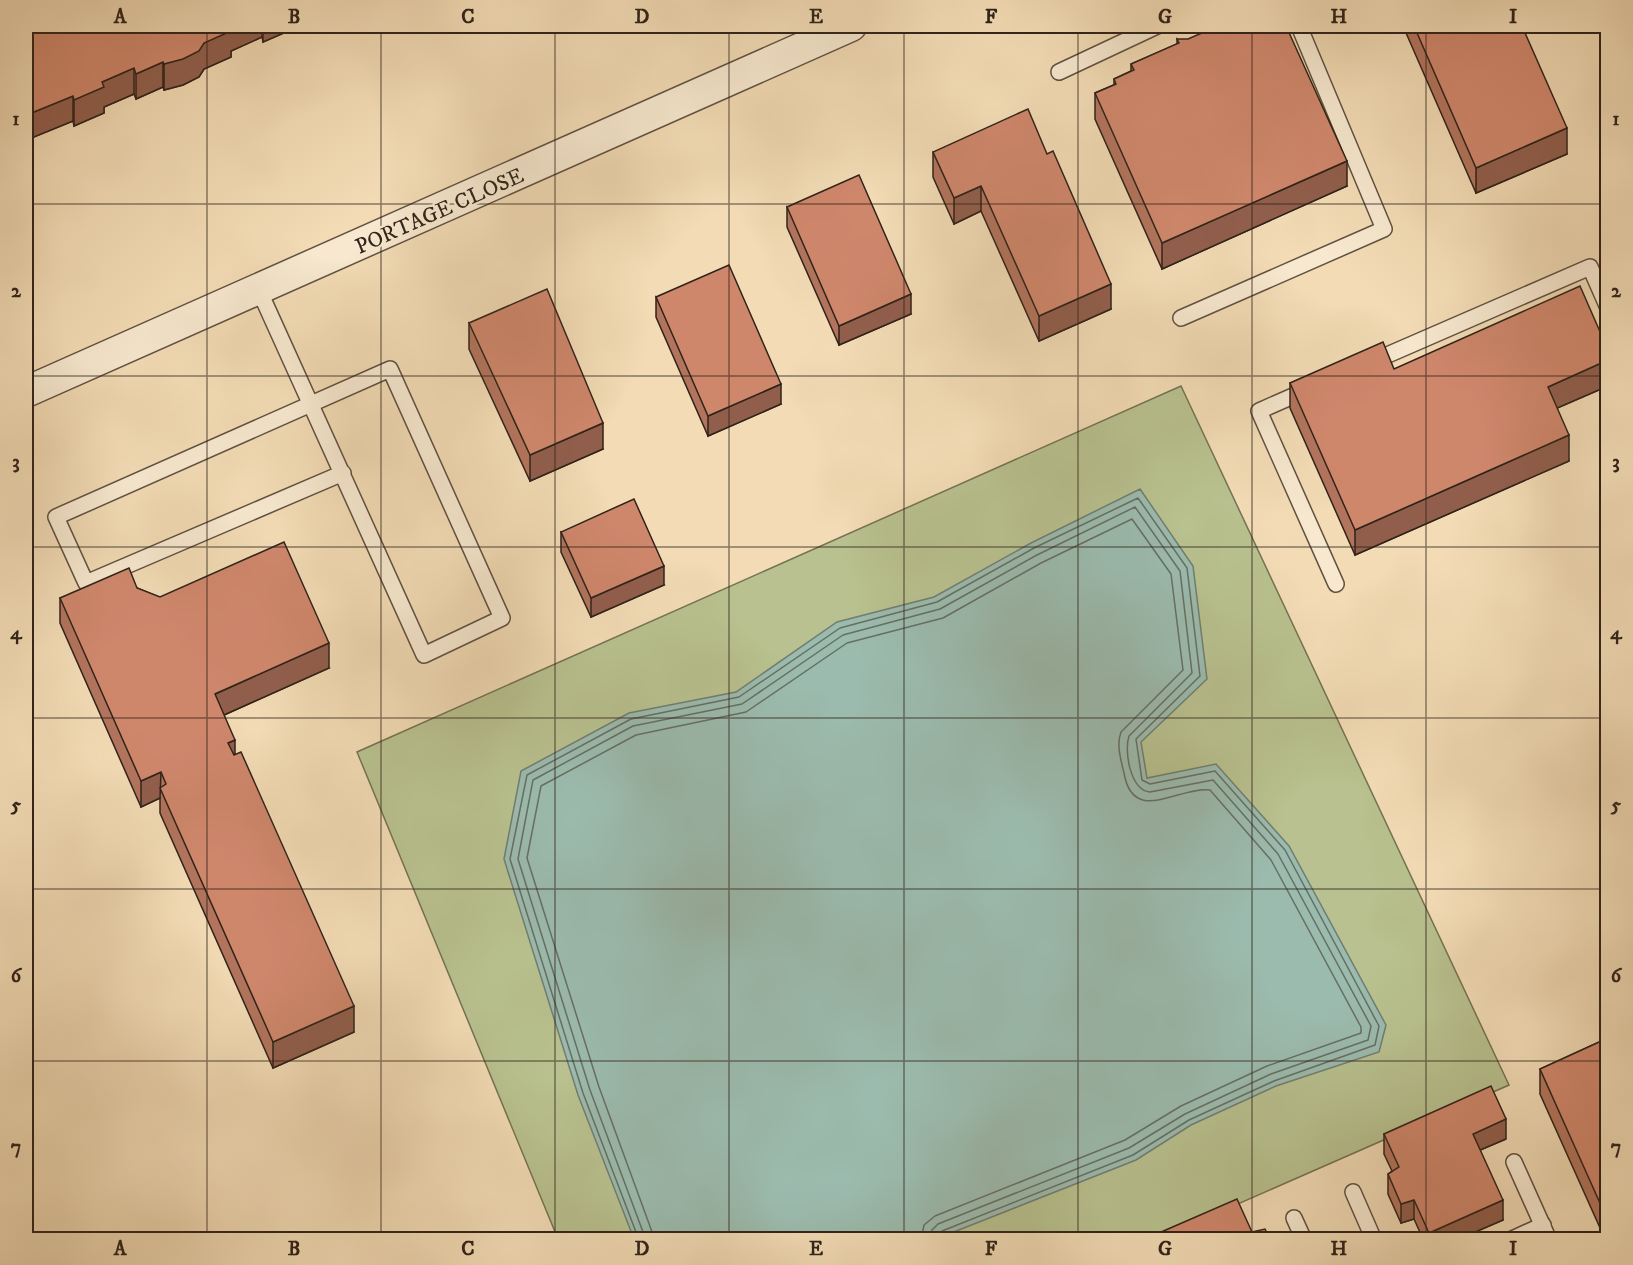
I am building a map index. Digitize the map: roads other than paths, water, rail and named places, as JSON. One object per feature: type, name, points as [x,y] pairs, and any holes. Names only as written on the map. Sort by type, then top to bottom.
[{"type":"street","name":"PORTAGE CLOSE","points":[[26,393],[851,26]]},
{"type":"lane","points":[[1059,72],[1157,26]]},
{"type":"lane","points":[[1181,318],[1384,229],[1299,26]]},
{"type":"lane","points":[[1354,369],[1590,267],[1608,308]]},
{"type":"lane","points":[[260,290],[311,404],[343,473],[424,655],[502,618],[390,369],[311,404],[57,517],[86,584],[343,473]]},
{"type":"lane","points":[[1322,383],[1259,411],[1336,584]]},
{"type":"lane","points":[[1514,1162],[1549,1239]]},
{"type":"lane","points":[[1353,1192],[1374,1239]]},
{"type":"lane","points":[[1294,1218],[1304,1239]]},
{"type":"lane","points":[[1510,1239],[1543,1225]]},
{"type":"water","points":[[1140,489],[1193,566],[1207,679],[1141,742],[1147,778],[1216,764],[1289,846],[1386,1025],[1379,1052],[1276,1086],[1191,1125],[1136,1160],[936,1239],[634,1239],[578,1095],[504,859],[521,771],[629,713],[736,692],[837,622],[934,597],[1031,543]]}]
